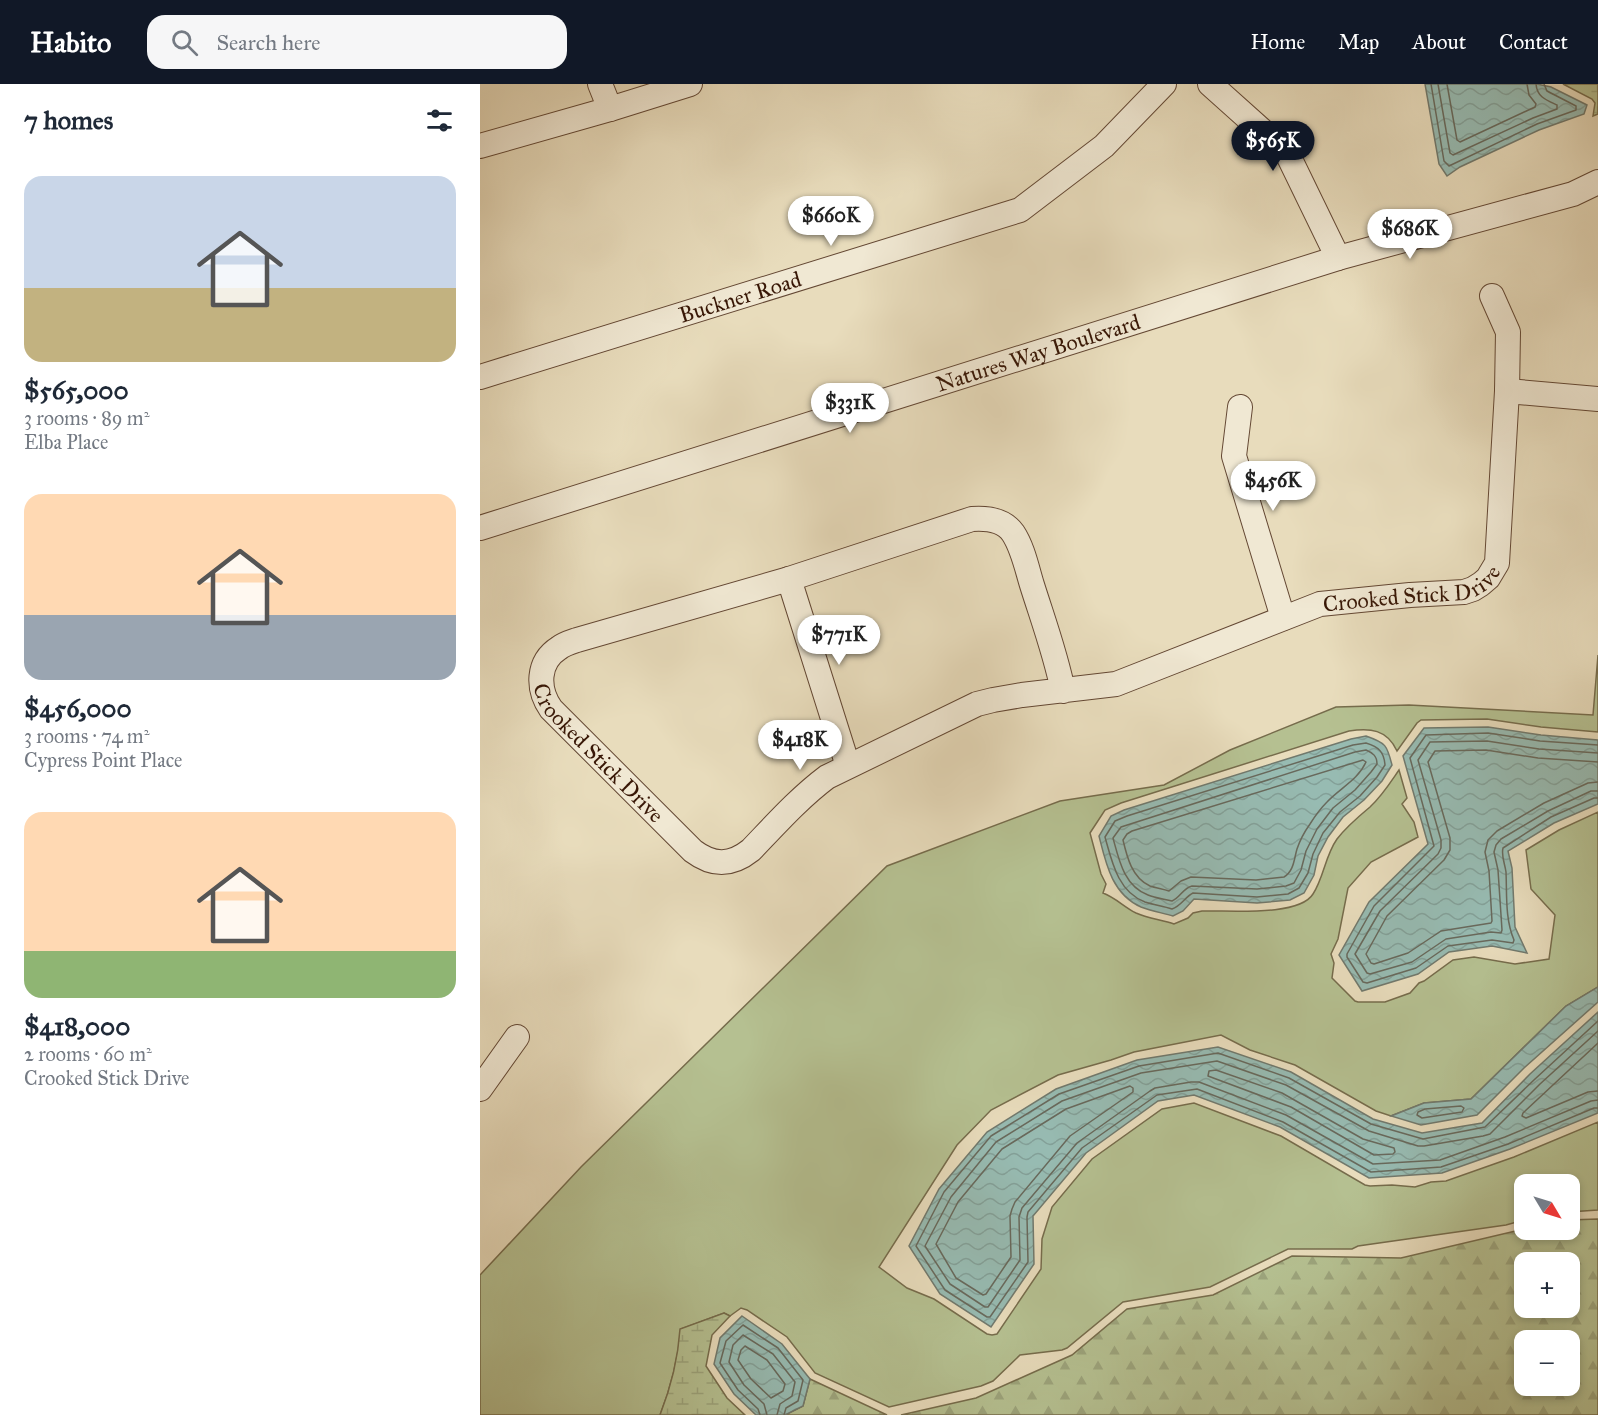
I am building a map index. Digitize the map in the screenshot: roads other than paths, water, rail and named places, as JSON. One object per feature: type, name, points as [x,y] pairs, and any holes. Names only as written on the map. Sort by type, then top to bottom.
[{"type":"street","points":[[600,84],[610,109]]},
{"type":"street","points":[[480,146],[690,84]]},
{"type":"street","name":"Buckner Road","points":[[480,376],[1020,210],[1104,146],[1164,84]]},
{"type":"street","points":[[1210,84],[1287,153],[1338,258]]},
{"type":"street","name":"Natures Way Boulevard","points":[[480,528],[1338,258],[1573,194],[1598,182]]},
{"type":"street","name":"Crooked Stick Drive","points":[[1062,691],[1059,670],[1024,559],[1013,534],[998,522],[982,518],[972,519],[789,579],[577,640],[553,652],[545,664],[541,679],[543,694],[551,709],[693,851],[709,860],[726,863],[742,857],[751,850],[827,777],[977,704],[1116,684],[1320,604],[1464,592],[1473,589],[1488,578],[1497,563],[1507,392],[1508,333],[1492,296]]},
{"type":"street","points":[[1507,392],[1598,399]]},
{"type":"street","points":[[1240,407],[1234,456],[1283,618]]},
{"type":"street","points":[[789,579],[848,766]]},
{"type":"street","points":[[480,1089],[517,1037]]},
{"type":"water","points":[[1425,84],[1537,84],[1551,87],[1587,105],[1584,114],[1539,130],[1460,167],[1447,176],[1439,164]]},
{"type":"water","points":[[1488,727],[1598,740],[1598,804],[1554,823],[1508,851],[1512,868],[1515,927],[1527,953],[1492,946],[1449,952],[1418,974],[1362,991],[1339,955],[1369,902],[1428,844],[1403,756],[1424,728]]},
{"type":"water","points":[[1366,736],[1385,746],[1392,765],[1382,781],[1343,817],[1328,837],[1318,856],[1314,875],[1304,893],[1290,900],[1257,903],[1194,899],[1183,911],[1173,916],[1141,907],[1123,894],[1117,886],[1108,867],[1099,836],[1111,816],[1124,810]]},
{"type":"water","points":[[1598,987],[1598,1002],[1524,1068],[1477,1115],[1421,1125],[1391,1116],[1424,1103],[1471,1099],[1566,1006]]},
{"type":"water","points":[[1598,1012],[1598,1113],[1510,1149],[1442,1173],[1369,1178],[1280,1127],[1194,1095],[1158,1101],[1086,1153],[1033,1216],[1034,1264],[991,1327],[940,1294],[909,1246],[939,1189],[987,1132],[1056,1089],[1137,1060],[1218,1047],[1291,1072],[1373,1119],[1422,1133],[1482,1123],[1530,1074]]},
{"type":"water","points":[[742,1316],[782,1344],[810,1379],[803,1406],[785,1415],[756,1415],[734,1394],[714,1364],[720,1338]]}]
